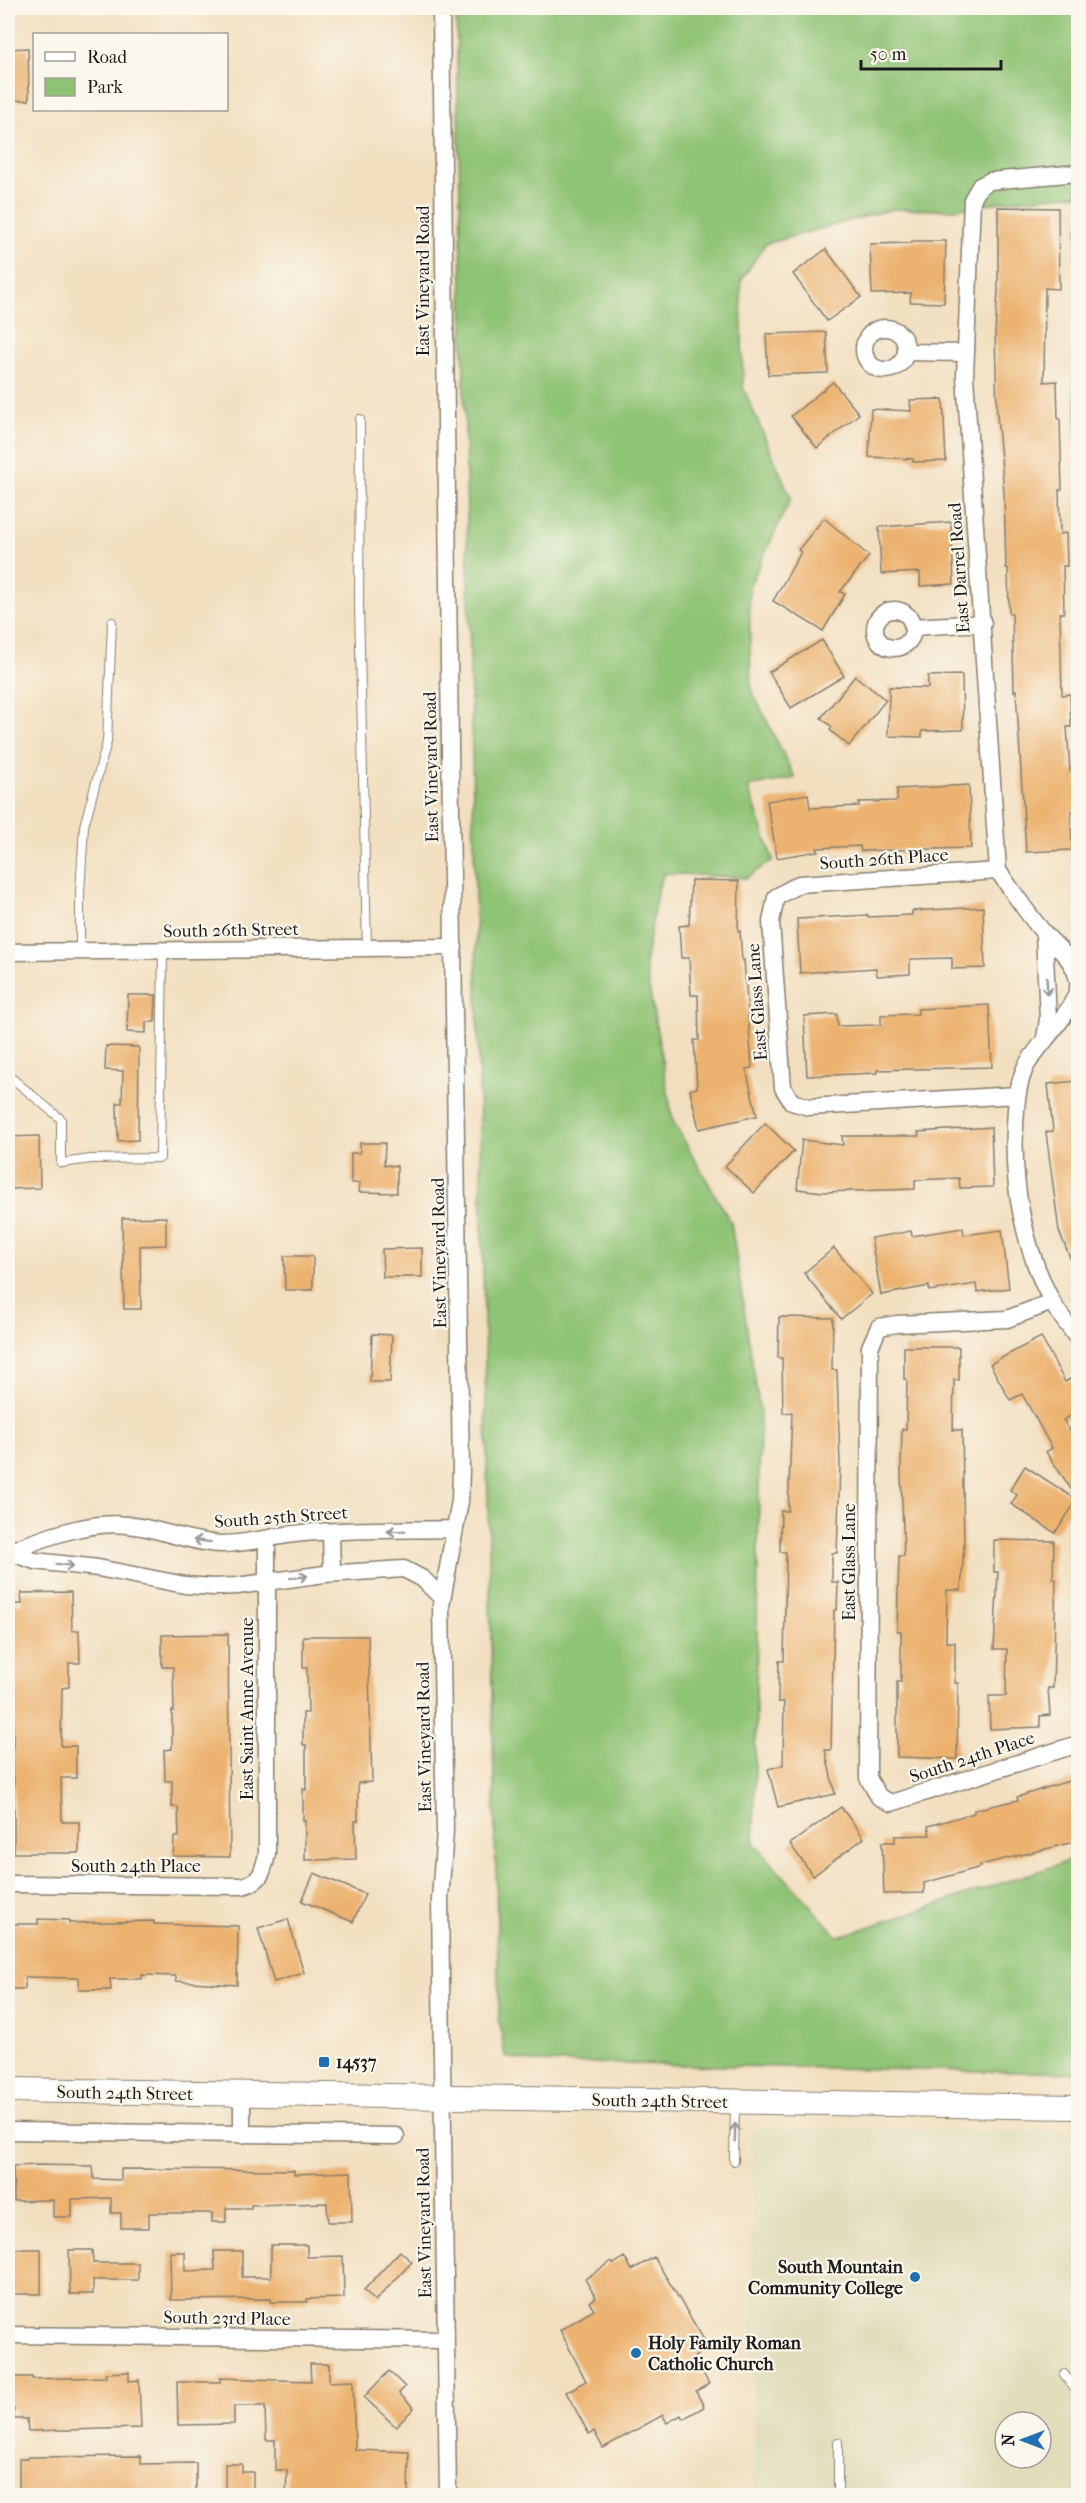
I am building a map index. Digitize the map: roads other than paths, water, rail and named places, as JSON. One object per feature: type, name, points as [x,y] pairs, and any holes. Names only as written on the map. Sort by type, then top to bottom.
[{"type":"main road","name":"South 24th Street","points":[[8,2090],[1078,2107]]},
{"type":"street","name":"East Vineyard Road","points":[[441,8],[443,372],[461,1470],[460,1501],[442,1598],[445,1831],[440,1899],[448,2496]]},
{"type":"street","name":"East Darrel Road","points":[[998,871],[965,352],[972,200],[980,186],[990,181],[1078,173]]},
{"type":"street","points":[[906,352],[965,352]]},
{"type":"street","points":[[913,627],[983,623]]},
{"type":"street","points":[[998,871],[1044,934],[1069,957],[1078,982],[1072,1002],[1060,1022],[1045,1038],[1026,1068],[1017,1095],[1014,1156],[1018,1196],[1028,1243],[1052,1302],[1078,1339]]},
{"type":"street","name":"South 26th Place","points":[[776,897],[799,884],[998,871]]},
{"type":"street","name":"East Glass Lane","points":[[776,897],[771,922],[783,1088],[792,1102],[809,1107],[1017,1095]]},
{"type":"street","points":[[1044,934],[1048,1019],[1045,1038]]},
{"type":"street","name":"South 26th Street","points":[[8,952],[454,947]]},
{"type":"street","name":"East Glass Lane","points":[[879,1797],[868,1778],[870,1347],[879,1327],[897,1324],[1007,1319],[1052,1302]]},
{"type":"street","name":"South 25th Street","points":[[8,1552],[73,1530],[107,1524],[139,1526],[192,1540],[222,1544],[267,1540],[302,1533],[455,1529]]},
{"type":"street","points":[[331,1533],[332,1573]]},
{"type":"street","name":"East Saint Anne Avenue","points":[[261,1877],[267,1854],[267,1540]]},
{"type":"street","name":"South 25th Street","points":[[8,1552],[35,1561],[98,1568],[185,1585],[237,1586],[267,1580],[332,1573],[404,1569],[423,1579],[442,1598]]},
{"type":"street","name":"South 24th Place","points":[[879,1797],[891,1803],[1078,1744]]},
{"type":"street","name":"South 24th Place","points":[[8,1884],[242,1886],[253,1884],[261,1877]]},
{"type":"street","points":[[242,2095],[242,2134]]},
{"type":"street","points":[[8,2131],[396,2136]]},
{"type":"street","name":"South 23rd Place","points":[[8,2335],[445,2340]]},
{"type":"lane","points":[[360,419],[359,605],[367,948]]},
{"type":"lane","points":[[80,951],[80,893],[84,826],[107,742],[112,622]]},
{"type":"lane","points":[[8,1075],[61,1119],[61,1162],[160,1158],[164,950]]},
{"type":"lane","points":[[734,2161],[735,2102]]},
{"type":"lane","points":[[1064,2374],[1078,2392]]},
{"type":"lane","points":[[838,2442],[838,2496]]},
{"type":"place","name":"14537","points":[[324,2062]]},
{"type":"place","name":"South Mountain Community College","points":[[915,2277]]},
{"type":"place","name":"Holy Family Roman Catholic Church","points":[[636,2353]]}]
